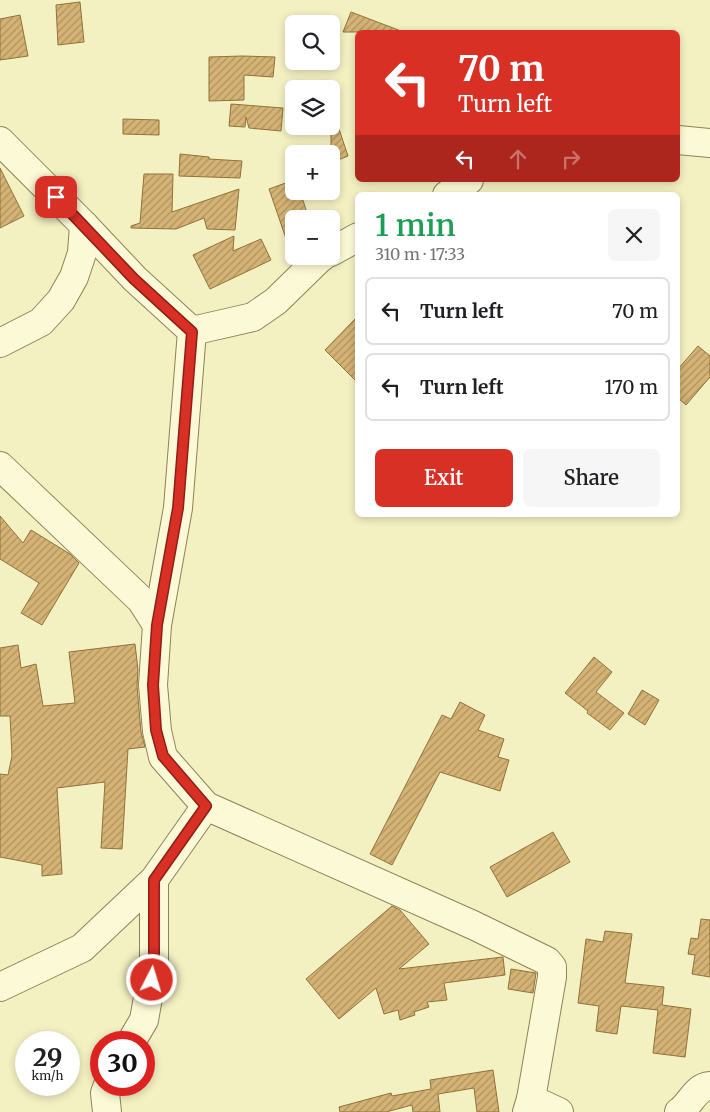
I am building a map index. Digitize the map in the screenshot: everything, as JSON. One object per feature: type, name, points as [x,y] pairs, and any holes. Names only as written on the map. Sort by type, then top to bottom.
[{"type":"street","points":[[680,140],[710,143]]},
{"type":"street","points":[[0,141],[134,279],[192,332]]},
{"type":"street","points":[[451,192],[466,182]]},
{"type":"street","points":[[0,343],[41,322],[61,300],[74,277],[82,254],[84,226]]},
{"type":"street","points":[[340,247],[355,240]]},
{"type":"street","points":[[192,332],[253,316],[276,301],[313,265]]},
{"type":"street","points":[[192,332],[178,508],[157,625],[153,685],[156,730],[163,756],[206,806],[473,925],[547,961],[552,967],[552,977],[529,1106],[559,1112]]},
{"type":"street","points":[[0,466],[141,600],[157,625]]},
{"type":"street","points":[[0,987],[82,948],[154,880],[206,806]]},
{"type":"street","points":[[137,1031],[144,1020],[154,964],[154,880]]},
{"type":"street","points":[[679,1112],[685,1108],[694,1094],[704,1087],[710,1086]]},
{"type":"street","points":[[105,1096],[107,1112]]},
{"type":"building","points":[[80,2],[84,42],[58,45],[56,5]]},
{"type":"building","points":[[351,12],[398,30],[355,30],[355,32],[343,32]]},
{"type":"building","points":[[20,15],[28,56],[0,60],[0,19]]},
{"type":"building","points":[[209,57],[275,57],[273,77],[244,75],[244,100],[209,101]]},
{"type":"building","points":[[231,104],[283,108],[281,131],[249,128],[246,117],[245,127],[229,126]]},
{"type":"building","points":[[123,119],[159,120],[159,135],[123,134]]},
{"type":"building","points":[[340,132],[348,156],[340,159],[340,145],[331,145],[331,135],[340,135]]},
{"type":"building","points":[[180,154],[209,157],[209,159],[242,161],[240,178],[179,176]]},
{"type":"building","points":[[0,168],[24,216],[0,228]]},
{"type":"building","points":[[144,174],[173,174],[172,212],[239,189],[235,230],[207,229],[204,218],[176,229],[131,228],[131,226],[140,223]]},
{"type":"building","points":[[285,183],[285,200],[303,200],[306,210],[285,210],[285,236],[269,189]]},
{"type":"building","points":[[234,236],[233,251],[261,239],[271,260],[210,289],[193,255]]},
{"type":"building","points":[[355,319],[355,380],[325,350]]},
{"type":"building","points":[[698,346],[710,356],[710,377],[686,405],[680,400],[680,367]]},
{"type":"building","points":[[0,516],[23,543],[31,530],[70,554],[79,563],[42,625],[21,613],[39,583],[0,559]]},
{"type":"building","points":[[135,644],[141,732],[145,747],[128,749],[122,849],[101,848],[105,782],[57,788],[62,874],[42,876],[42,865],[0,857],[0,774],[8,775],[12,756],[10,716],[0,716],[0,648],[18,645],[21,668],[36,664],[43,706],[75,703],[69,652]]},
{"type":"building","points":[[594,657],[612,672],[596,692],[624,713],[610,730],[565,693]]},
{"type":"building","points":[[642,690],[659,700],[645,725],[628,714]]},
{"type":"building","points":[[460,702],[485,715],[478,730],[504,739],[498,757],[509,760],[500,791],[440,772],[392,865],[370,854],[442,715],[451,719]]},
{"type":"building","points":[[553,832],[570,862],[507,897],[490,867]]},
{"type":"building","points":[[392,906],[400,910],[429,944],[399,969],[503,957],[505,975],[444,983],[447,1000],[427,1002],[429,1007],[414,1012],[415,1015],[400,1020],[398,1010],[384,1014],[376,988],[339,1019],[306,979]]},
{"type":"building","points":[[701,919],[710,920],[710,977],[692,974],[695,955],[688,954],[691,938],[698,939]]},
{"type":"building","points":[[605,931],[632,934],[625,983],[664,987],[662,1005],[691,1009],[685,1057],[653,1053],[658,1010],[621,1006],[617,1034],[596,1031],[599,1006],[578,1003],[586,939],[603,942]]},
{"type":"building","points":[[511,969],[536,973],[533,993],[508,989]]},
{"type":"building","points":[[493,1070],[499,1112],[477,1112],[474,1088],[438,1094],[440,1112],[413,1112],[412,1105],[386,1112],[340,1112],[339,1107],[391,1093],[392,1096],[431,1089],[430,1080]]},
{"type":"route","points":[[56,197],[134,279],[192,332],[178,508],[157,625],[153,685],[156,730],[163,756],[206,806],[154,880],[154,964],[152,980]]}]
